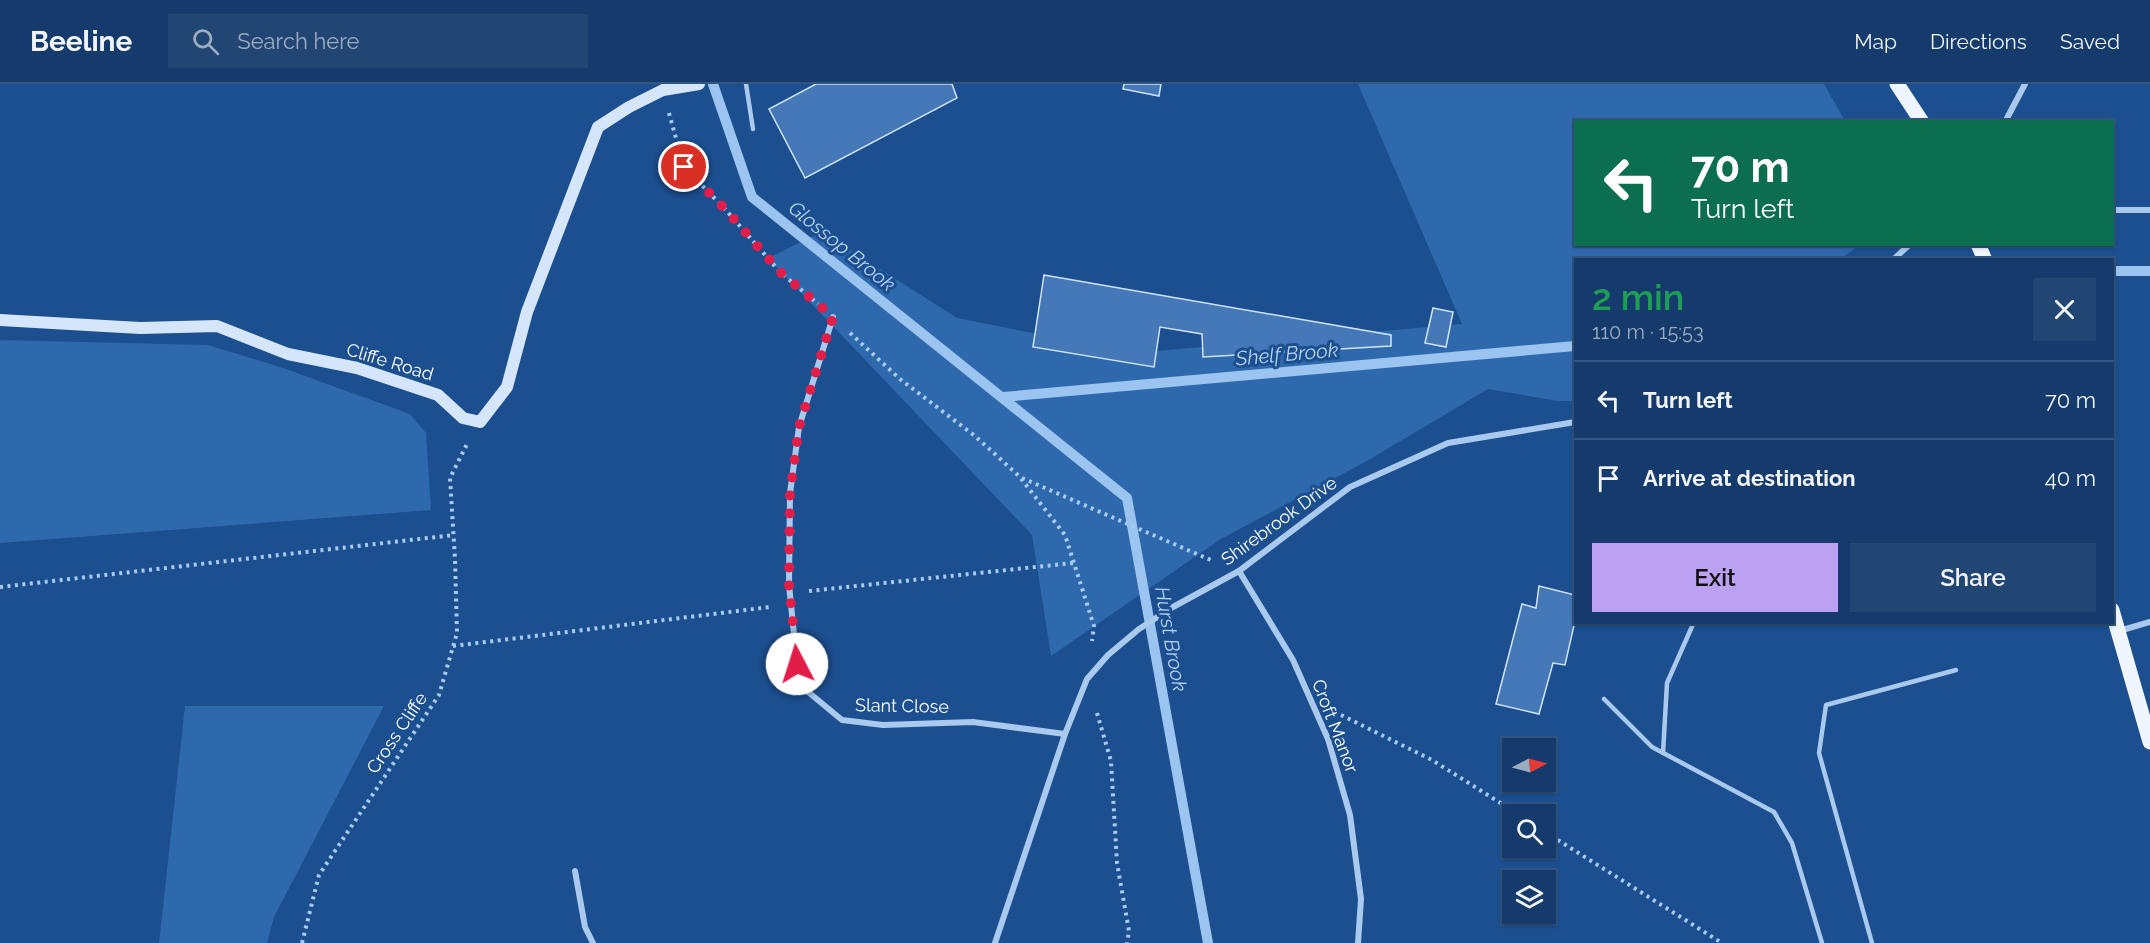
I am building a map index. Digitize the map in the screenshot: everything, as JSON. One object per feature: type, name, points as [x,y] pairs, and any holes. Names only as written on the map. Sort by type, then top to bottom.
[{"type":"main road","points":[[1897,84],[1921,120]]},
{"type":"main road","points":[[2114,616],[2150,742]]},
{"type":"street","points":[[463,417],[480,422],[507,387],[526,312],[598,127],[629,106],[666,87],[699,84]]},
{"type":"street","points":[[2006,120],[2025,84]]},
{"type":"street","points":[[2114,210],[2150,210]]},
{"type":"street","points":[[1895,258],[1908,246]]},
{"type":"street","name":"Slant Close","points":[[833,317],[799,427],[790,493],[790,593],[797,664],[807,691],[842,720],[883,725],[973,722],[1065,734]]},
{"type":"street","name":"Cliffe Road","points":[[0,320],[140,328],[217,326],[288,354],[357,368],[438,395],[463,417]]},
{"type":"street","name":"Shirebrook Drive","points":[[995,943],[1065,734],[1088,679],[1108,655],[1139,629],[1173,607],[1239,572],[1350,487],[1448,442],[1574,422]]},
{"type":"street","name":"Croft Manor","points":[[1239,572],[1293,660],[1328,739],[1350,815],[1361,899],[1358,943]]},
{"type":"street","points":[[2119,631],[2150,622]]},
{"type":"street","points":[[575,871],[585,927],[593,943]]},
{"type":"lane","points":[[746,84],[753,129]]},
{"type":"lane","points":[[1663,753],[1667,683],[1693,624]]},
{"type":"lane","points":[[1872,943],[1819,753],[1826,705],[1956,670]]},
{"type":"lane","points":[[1604,699],[1652,747],[1774,812],[1792,843],[1822,943]]},
{"type":"path","points":[[666,87],[684,167],[725,209],[780,272],[900,379],[975,436],[1019,476],[1065,535],[1094,626],[1088,679],[1111,761],[1117,863],[1129,931],[1127,943]]},
{"type":"path","name":"Cross Cliffe","points":[[302,943],[319,875],[439,695],[457,633],[450,478],[468,442],[463,417]]},
{"type":"path","points":[[1019,476],[1239,572]]},
{"type":"path","points":[[0,587],[454,535]]},
{"type":"path","points":[[790,593],[1074,563]]},
{"type":"path","points":[[453,646],[791,604]]},
{"type":"path","points":[[1311,700],[1432,760],[1502,804]]},
{"type":"path","points":[[1556,839],[1722,943]]},
{"type":"shaded area","points":[[1358,84],[1824,84],[1844,120],[1574,120],[1574,246],[1858,246],[1842,258],[1574,258],[1574,401],[1558,401],[1488,389],[1367,461],[1221,539],[1051,656],[1032,535],[768,258],[822,232],[957,318],[1134,353],[1462,324]]},
{"type":"shaded area","points":[[0,340],[208,345],[283,368],[410,414],[426,433],[431,510],[0,543]]},
{"type":"shaded area","points":[[185,706],[384,706],[274,917],[267,943],[159,943]]},
{"type":"building","points":[[816,84],[952,84],[957,98],[805,178],[769,109]]},
{"type":"building","points":[[1124,84],[1161,84],[1159,96],[1123,89]]},
{"type":"building","points":[[1044,275],[1391,335],[1391,346],[1203,357],[1202,334],[1160,327],[1154,367],[1033,347]]},
{"type":"building","points":[[1433,308],[1453,312],[1446,347],[1425,343]]},
{"type":"building","points":[[1539,586],[1574,595],[1574,624],[1565,665],[1553,663],[1539,714],[1496,704],[1522,604],[1536,608]]},
{"type":"waterway","name":"Hurst Brook","points":[[713,84],[752,197],[1127,498],[1208,943]]},
{"type":"waterway","name":"Shelf Brook","points":[[2114,271],[2150,271]]},
{"type":"waterway","name":"Shelf Brook","points":[[1003,397],[1574,346]]},
{"type":"route","points":[[684,167],[725,209],[780,272],[833,317],[799,427],[790,493],[789,585],[797,664]]},
{"type":"water label","name":"Glossop Brook","points":[[842,246]]}]
